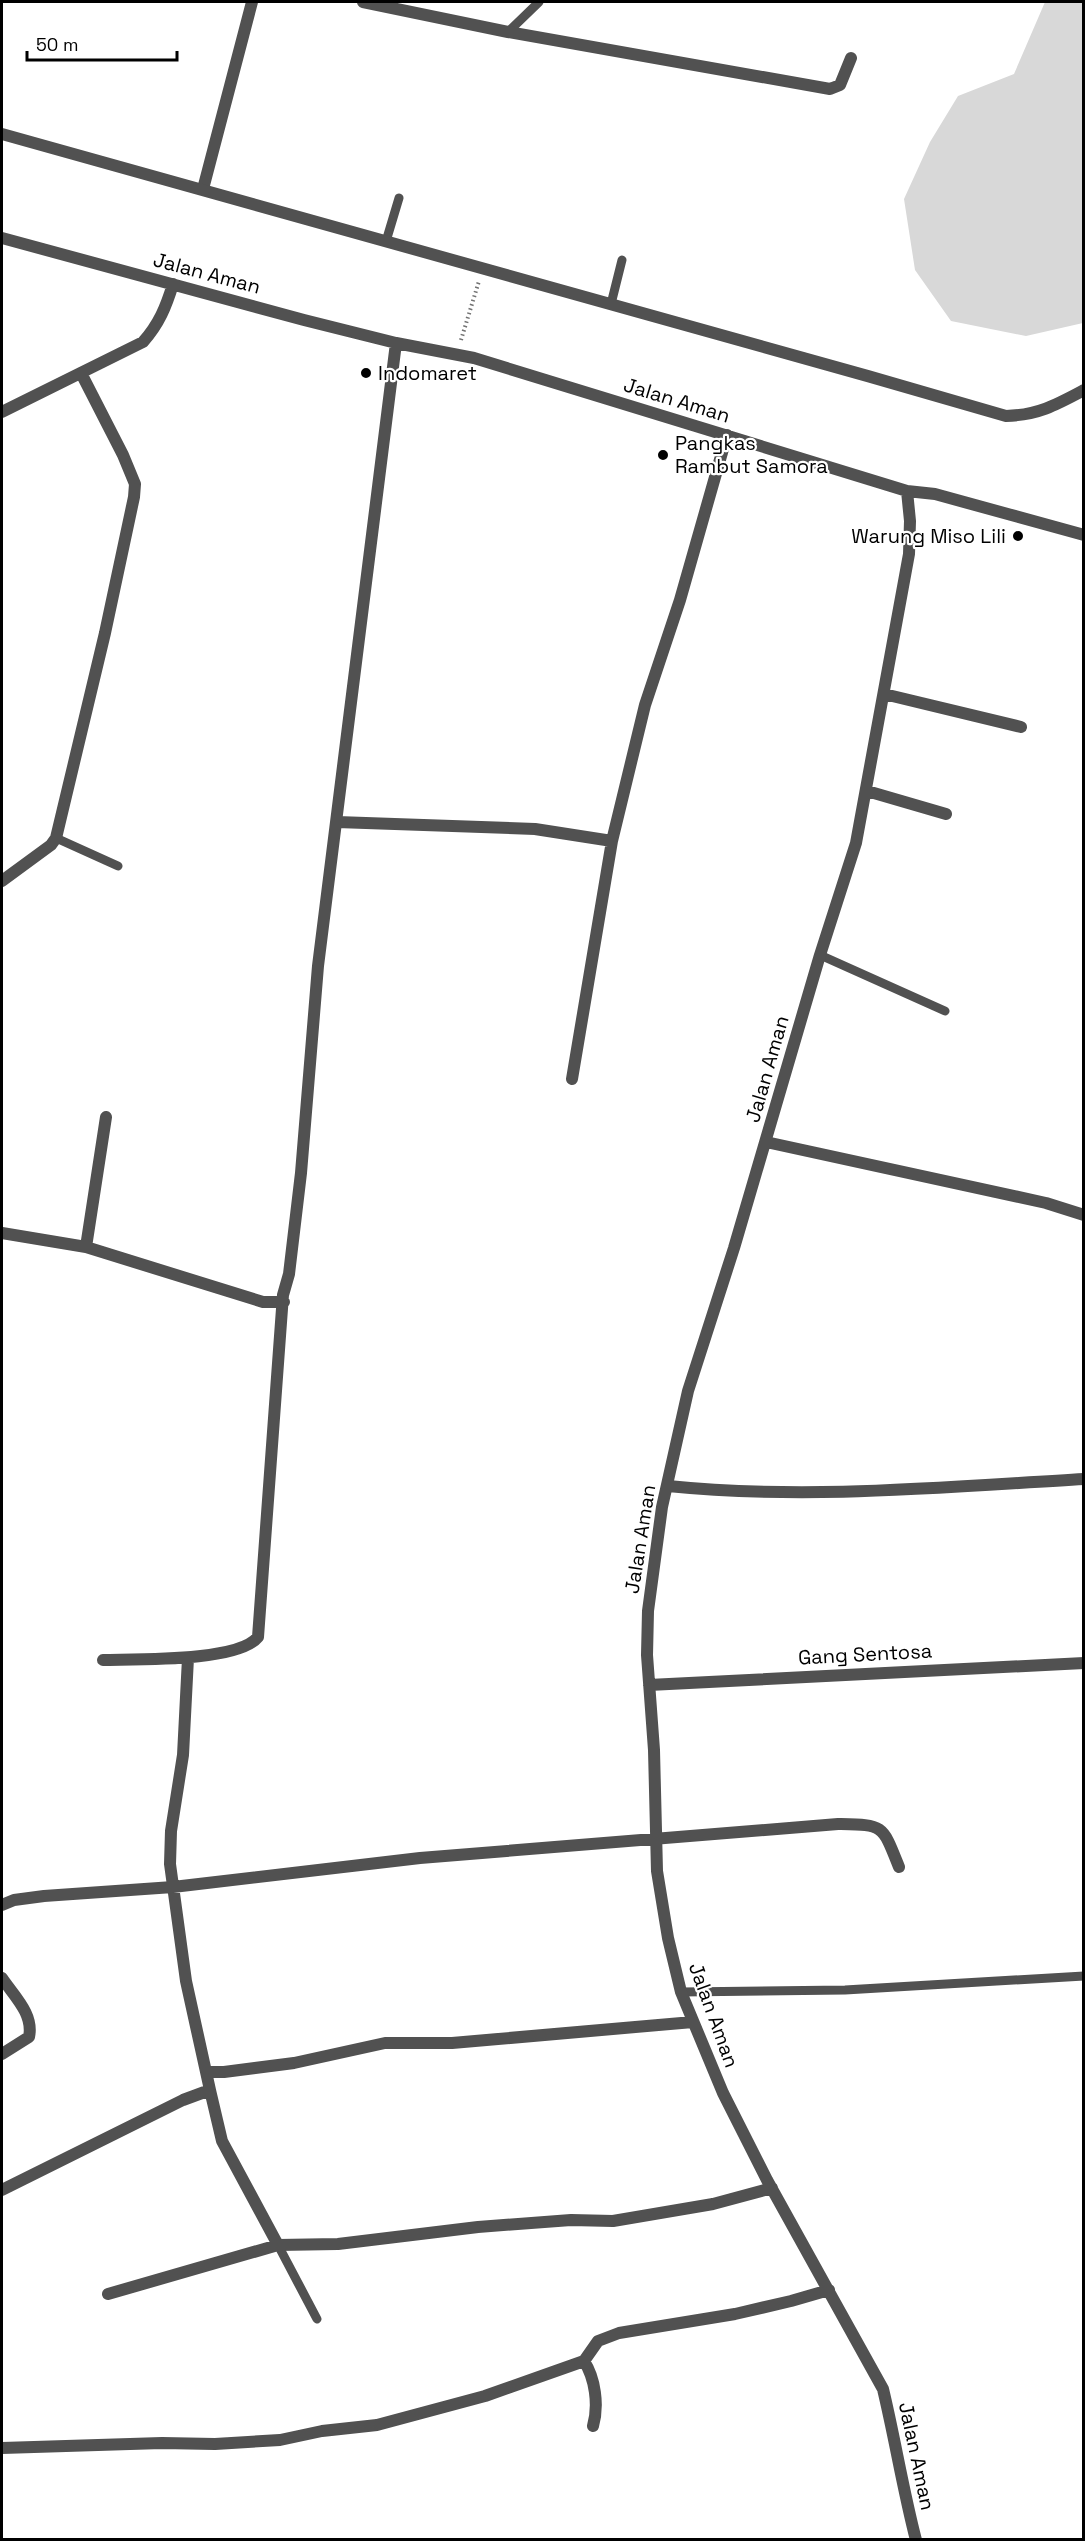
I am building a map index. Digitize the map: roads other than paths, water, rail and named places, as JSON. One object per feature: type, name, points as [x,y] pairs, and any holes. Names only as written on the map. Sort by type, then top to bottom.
[{"type":"street","points":[[203,189],[252,2]]},
{"type":"street","points":[[363,2],[508,32],[830,89],[840,85],[851,58]]},
{"type":"street","points":[[2,134],[387,238],[484,268],[1006,416],[1042,411],[1083,390]]},
{"type":"street","name":"Jalan Aman","points":[[2,238],[396,343],[456,355],[907,491],[910,521],[909,554],[856,843],[688,1391],[662,1507],[648,1611],[647,1655],[654,1750],[657,1871],[668,1938],[681,1992],[723,2093],[771,2188],[883,2389],[892,2424],[903,2493],[916,2540]]},
{"type":"street","points":[[2,412],[143,342],[164,313],[173,284]]},
{"type":"street","points":[[103,1660],[188,1658],[249,1645],[258,1637],[284,1302],[301,1173],[318,966],[396,343]]},
{"type":"street","points":[[2,881],[51,845],[56,838],[126,539],[135,484],[123,455],[81,373]]},
{"type":"street","points":[[572,1079],[612,841],[645,705],[680,600],[727,435]]},
{"type":"street","points":[[907,491],[935,494],[1083,536]]},
{"type":"street","points":[[884,693],[1021,727]]},
{"type":"street","points":[[867,791],[946,814]]},
{"type":"street","points":[[337,822],[535,830],[612,841]]},
{"type":"street","points":[[86,1247],[106,1117]]},
{"type":"street","points":[[766,1142],[1046,1203],[1083,1215]]},
{"type":"street","points":[[2,1233],[86,1247],[263,1302],[284,1302]]},
{"type":"street","points":[[668,1486],[709,1490],[802,1492],[941,1488],[1083,1479]]},
{"type":"street","points":[[188,1658],[183,1755],[171,1831],[173,1887],[186,1981],[222,2141],[278,2245]]},
{"type":"street","name":"Gang Sentosa","points":[[649,1685],[1083,1664]]},
{"type":"street","points":[[2,1905],[14,1900],[44,1896],[173,1887],[420,1858],[838,1824],[870,1825],[882,1829],[899,1867]]},
{"type":"street","points":[[2,1978],[29,2018],[32,2027],[30,2037],[2,2054]]},
{"type":"street","points":[[206,2072],[224,2072],[294,2063],[385,2043],[452,2043],[693,2022]]},
{"type":"street","points":[[2,2190],[183,2100],[210,2090]]},
{"type":"street","points":[[108,2294],[278,2245],[338,2244],[490,2226],[571,2220],[614,2221],[713,2204],[771,2188]]},
{"type":"street","points":[[2,2448],[162,2443],[215,2444],[280,2440],[397,2420],[485,2396],[584,2361],[598,2341],[619,2333],[735,2314],[829,2290]]},
{"type":"street","points":[[584,2361],[591,2371],[593,2382],[595,2418],[593,2426]]},
{"type":"lane","points":[[508,32],[539,2]]},
{"type":"lane","points":[[387,238],[399,198]]},
{"type":"lane","points":[[611,304],[622,260]]},
{"type":"lane","points":[[56,838],[118,866]]},
{"type":"lane","points":[[820,955],[945,1011]]},
{"type":"lane","points":[[681,1992],[845,1990],[1083,1976]]},
{"type":"lane","points":[[278,2245],[317,2319]]},
{"type":"place","name":"Indomaret","points":[[366,373]]},
{"type":"place","name":"Pangkas Rambut Samora","points":[[663,455]]},
{"type":"place","name":"Warung Miso Lili","points":[[1018,536]]}]
